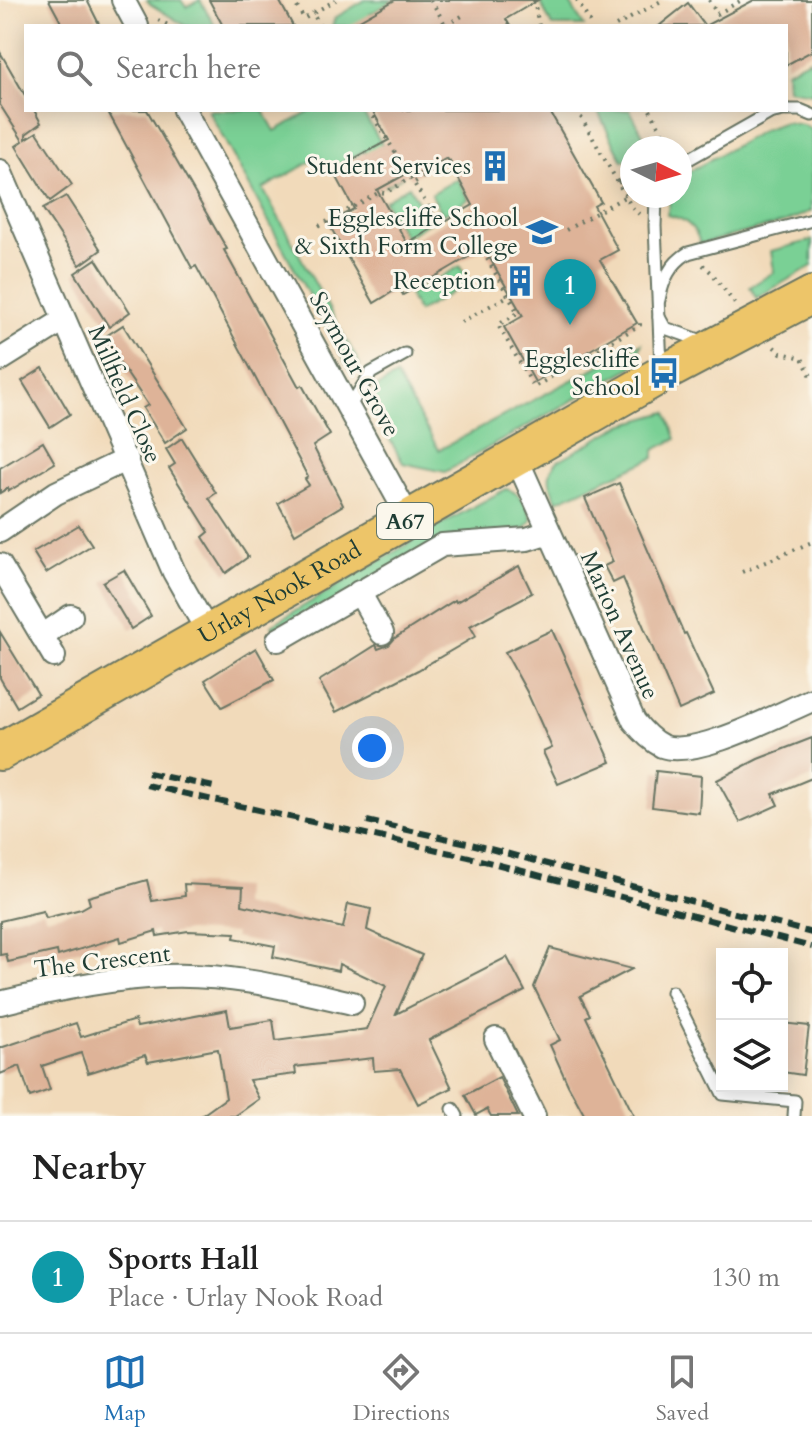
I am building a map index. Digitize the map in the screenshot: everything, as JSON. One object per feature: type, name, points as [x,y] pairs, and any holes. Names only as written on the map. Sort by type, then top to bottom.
[{"type":"main road","name":"Urlay Nook Road","points":[[0,752],[714,345],[812,295]]},
{"type":"street","points":[[123,0],[136,24]]},
{"type":"street","name":"Seymour Grove","points":[[185,112],[409,518]]},
{"type":"street","name":"Millfield Close","points":[[0,171],[174,572],[209,634]]},
{"type":"street","points":[[0,360],[64,320]]},
{"type":"street","name":"Marion Avenue","points":[[516,457],[634,721],[647,736],[664,747],[689,749],[812,700]]},
{"type":"street","points":[[0,531],[56,493],[127,459]]},
{"type":"street","points":[[278,640],[442,545],[527,539],[549,532]]},
{"type":"street","points":[[0,565],[54,656]]},
{"type":"street","points":[[359,592],[382,633]]},
{"type":"street","points":[[42,636],[71,616]]},
{"type":"street","name":"The Crescent","points":[[0,1003],[165,976],[251,982],[352,1003]]},
{"type":"street","points":[[496,1039],[534,1116]]},
{"type":"lane","points":[[788,110],[800,110],[812,115]]},
{"type":"lane","points":[[692,157],[775,112]]},
{"type":"lane","points":[[656,208],[661,375]]},
{"type":"lane","points":[[659,300],[668,272],[678,259],[688,253],[812,220]]},
{"type":"lane","points":[[659,316],[665,328],[714,345]]},
{"type":"lane","points":[[349,407],[371,373],[405,354]]},
{"type":"lane","points":[[672,992],[723,1094],[795,1101],[794,1116]]},
{"type":"path","points":[[293,0],[304,19],[336,0]]},
{"type":"path","points":[[431,0],[444,24]]},
{"type":"path","points":[[577,0],[591,24]]},
{"type":"path","points":[[620,24],[663,0]]},
{"type":"path","points":[[709,0],[717,14],[742,0]]},
{"type":"path","points":[[534,1],[538,24]]},
{"type":"path","points":[[313,13],[319,24]]},
{"type":"path","points":[[448,24],[462,16]]},
{"type":"path","points":[[370,112],[439,224]]},
{"type":"path","points":[[578,112],[620,186]]},
{"type":"path","points":[[651,112],[664,136]]},
{"type":"path","points":[[415,182],[453,160]]},
{"type":"path","points":[[319,226],[409,179]]},
{"type":"path","points":[[566,230],[620,199]]},
{"type":"path","points":[[634,208],[645,219]]},
{"type":"path","points":[[637,212],[637,226]]},
{"type":"path","points":[[498,250],[486,257],[518,313],[498,325],[534,387],[640,325],[640,311]]},
{"type":"path","points":[[699,262],[712,273],[742,314]]},
{"type":"path","points":[[461,322],[508,296]]},
{"type":"path","points":[[768,347],[802,358],[812,378]]},
{"type":"path","points":[[742,572],[812,542]]},
{"type":"green space","points":[[147,0],[181,0],[186,7],[200,0],[214,24],[183,24]]},
{"type":"green space","points":[[365,0],[394,0],[370,14],[367,24],[333,24],[335,18]]},
{"type":"green space","points":[[539,0],[568,0],[583,24],[551,24]]},
{"type":"green space","points":[[809,59],[812,65],[812,93],[788,89],[788,70]]},
{"type":"green space","points":[[209,112],[264,112],[275,131],[309,112],[362,112],[402,177],[385,187],[364,151],[327,172],[319,157],[263,189],[360,365],[350,371]]},
{"type":"green space","points":[[598,112],[631,112],[644,136],[620,136],[620,155]]},
{"type":"green space","points":[[785,122],[812,130],[811,211],[786,222],[700,244],[696,232],[688,224],[667,215],[668,208],[692,208],[692,170],[765,129]]},
{"type":"green space","points":[[457,179],[469,199],[443,214],[431,194]]},
{"type":"green space","points":[[409,186],[430,222],[405,237],[384,201]]},
{"type":"green space","points":[[812,240],[812,266],[756,298],[750,287],[774,272],[771,251]]},
{"type":"green space","points":[[460,266],[470,282],[418,312],[409,295]]},
{"type":"green space","points":[[642,343],[634,366],[445,472],[403,463],[370,404],[376,388],[396,376],[439,450]]},
{"type":"green space","points":[[667,412],[676,439],[654,450],[654,458],[557,501],[550,475],[558,461],[622,425]]},
{"type":"green space","points":[[506,489],[520,497],[528,509],[532,520],[524,529],[450,537],[276,633],[272,625]]},
{"type":"building","points":[[49,0],[87,0],[99,24],[62,24]]},
{"type":"building","points":[[209,0],[279,0],[292,24],[222,24]]},
{"type":"building","points":[[395,0],[538,0],[506,19],[509,24],[353,24]]},
{"type":"building","points":[[754,0],[812,0],[812,51],[788,64],[788,24],[709,24]]},
{"type":"building","points":[[688,3],[704,24],[662,24]]},
{"type":"building","points":[[0,52],[24,94],[24,112],[35,112],[41,123],[26,134],[26,139],[37,132],[72,185],[50,201],[16,146],[23,141],[0,105]]},
{"type":"building","points":[[108,112],[148,112],[227,249],[224,250],[299,387],[302,385],[330,435],[313,446],[343,505],[295,534],[278,503],[309,485],[305,479],[308,477],[196,266],[192,268]]},
{"type":"building","points":[[373,112],[550,112],[601,202],[594,206],[618,250],[600,260],[637,323],[535,382],[504,327],[523,316],[484,248],[403,295],[399,288],[374,303],[328,223],[354,209],[333,170],[389,140]],"holes":[[[447,158],[473,205],[407,243],[377,190],[408,173],[411,178]]]},
{"type":"building","points":[[66,196],[101,250],[80,265],[43,209]]},
{"type":"building","points":[[96,259],[130,312],[109,327],[75,273]]},
{"type":"building","points":[[123,325],[187,428],[165,443],[143,408],[148,405],[103,338]]},
{"type":"building","points":[[43,368],[70,414],[50,427],[22,381]]},
{"type":"building","points":[[182,438],[216,493],[209,498],[248,557],[226,573],[203,537],[209,532],[169,468],[175,464],[166,449]]},
{"type":"building","points":[[43,442],[55,463],[9,491],[8,488],[0,493],[0,468]]},
{"type":"building","points":[[619,483],[684,634],[714,694],[679,710],[623,578],[613,583],[604,566],[613,562],[585,498]]},
{"type":"building","points":[[79,525],[92,545],[46,573],[33,552]]},
{"type":"building","points":[[519,566],[532,593],[470,626],[476,636],[336,712],[319,681],[376,645],[378,649],[389,645],[395,638],[455,600]]},
{"type":"building","points":[[124,570],[151,616],[131,629],[103,582]]},
{"type":"building","points":[[552,630],[611,762],[558,784],[543,752],[552,748],[505,652]]},
{"type":"building","points":[[0,632],[38,694],[17,707],[0,678]]},
{"type":"building","points":[[256,648],[274,680],[222,707],[205,680]]},
{"type":"building","points":[[812,738],[812,778],[773,794],[778,805],[740,822],[717,780],[758,759]]},
{"type":"building","points":[[656,771],[701,776],[699,813],[652,807]]},
{"type":"building","points":[[147,880],[152,901],[185,896],[184,884],[243,887],[242,905],[343,928],[348,904],[371,909],[367,930],[422,955],[396,1014],[507,957],[525,991],[429,1040],[452,1088],[418,1104],[400,1069],[374,1071],[373,1058],[295,1067],[296,1074],[249,1080],[259,1099],[235,1116],[201,1116],[226,1098],[218,1049],[148,1062],[145,1055],[88,1073],[81,1053],[42,1066],[50,1090],[30,1097],[20,1066],[0,1074],[0,1048],[76,1023],[81,1037],[135,1020],[137,1027],[227,1010],[230,1027],[273,1020],[276,1041],[367,1029],[386,986],[339,964],[338,971],[273,957],[275,946],[234,938],[235,933],[188,931],[157,936],[156,931],[121,942],[120,937],[58,956],[57,951],[8,962],[6,954],[0,955],[0,921],[43,911],[46,918],[81,909],[90,904],[88,897]]},
{"type":"building","points":[[550,948],[632,969],[580,996],[590,1015],[586,1017],[634,1116],[585,1116],[568,1085],[550,1045],[560,1040],[534,987]]},
{"type":"building","points":[[788,1024],[809,1026],[803,1075],[788,1073]]},
{"type":"building","points":[[499,1077],[518,1116],[491,1116],[487,1109],[476,1115],[465,1095]]},
{"type":"railway","points":[[148,773],[214,787]]},
{"type":"railway","points":[[146,785],[469,857],[812,947]]},
{"type":"railway","points":[[367,821],[467,843],[812,933]]},
{"type":"place","name":"Student Services","points":[[495,166]]},
{"type":"place","name":"Egglescliffe School & Sixth Form College","points":[[542,232]]},
{"type":"place","name":"Reception","points":[[520,281]]},
{"type":"place","name":"Sports Hall","points":[[570,325]]},
{"type":"place","name":"Egglescliffe School","points":[[664,373]]}]
